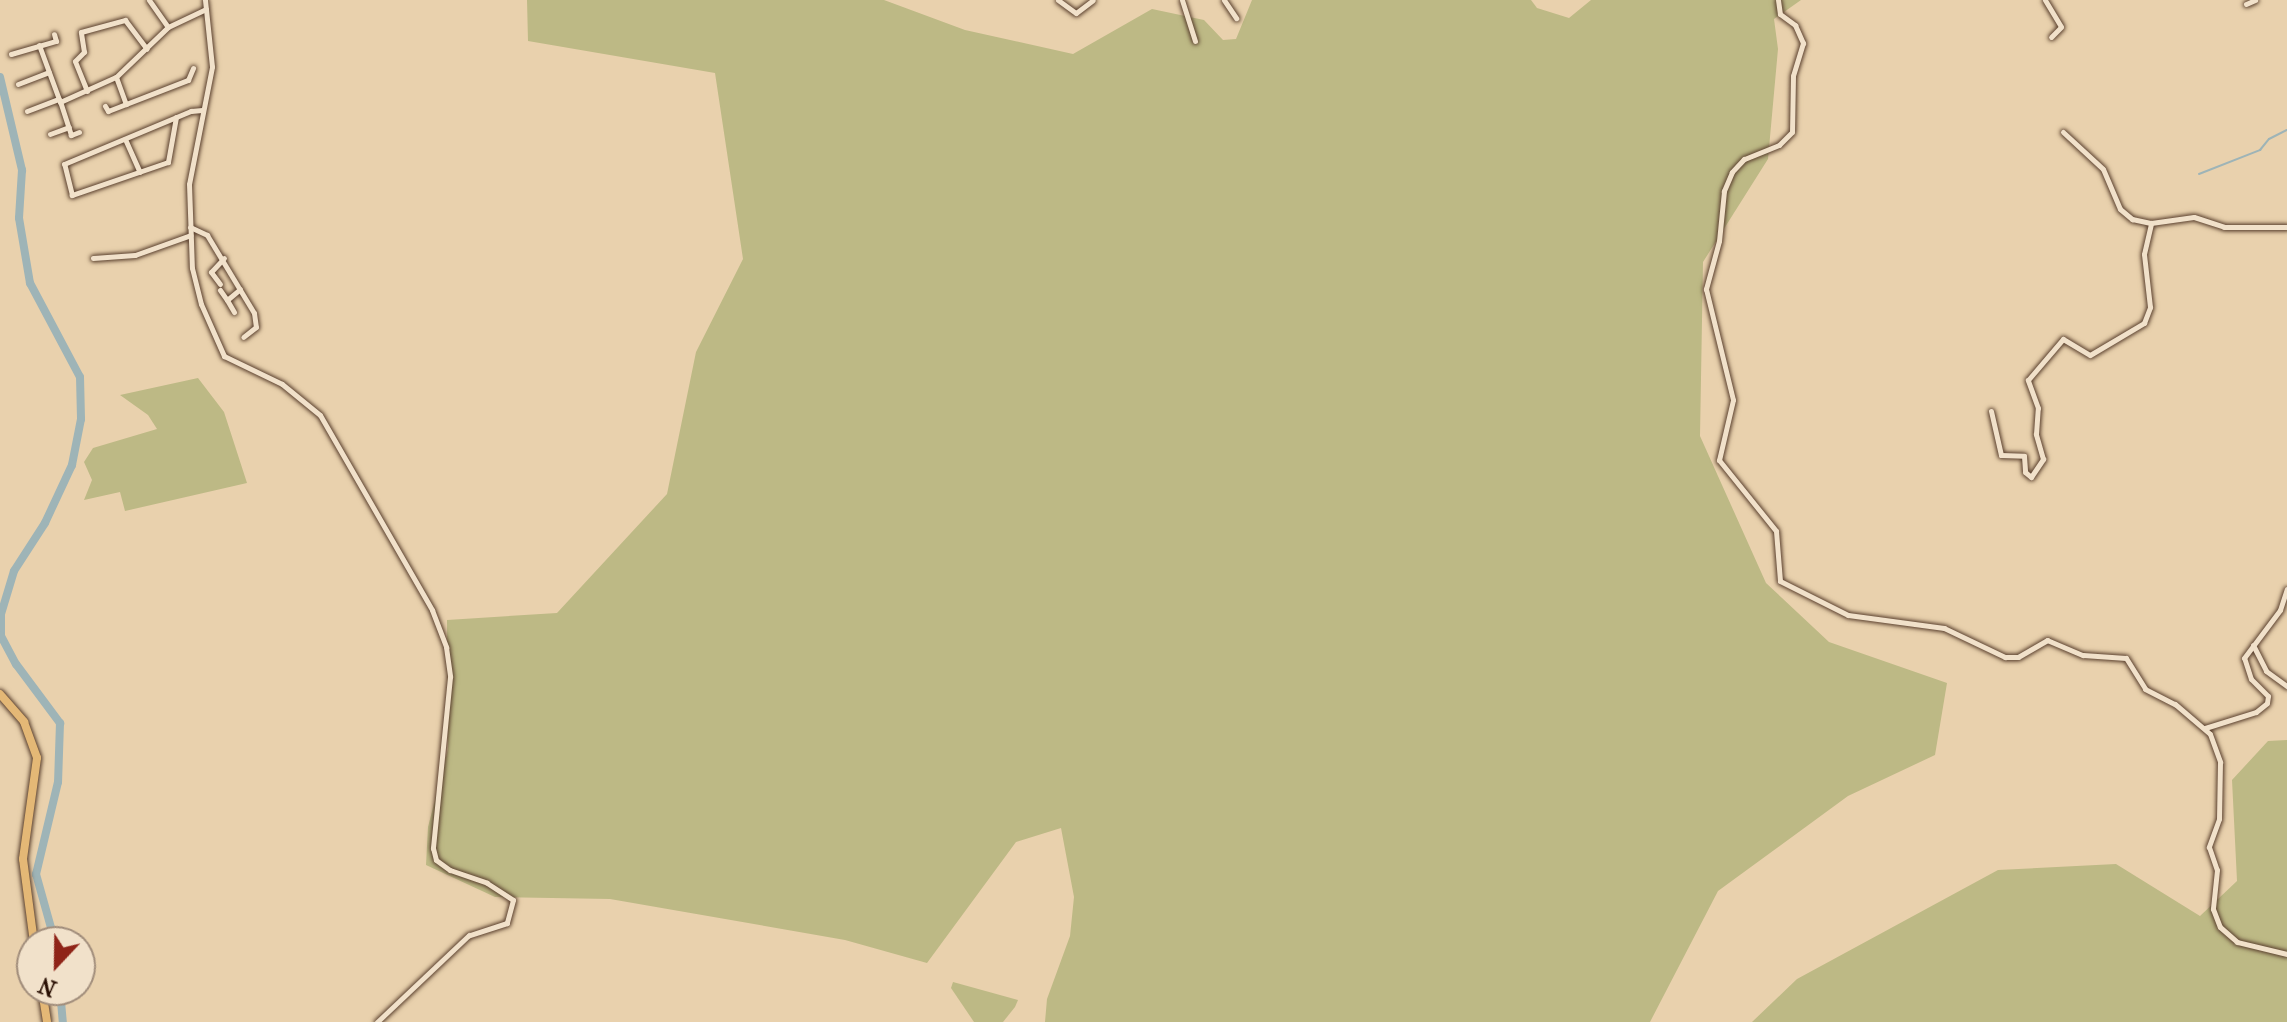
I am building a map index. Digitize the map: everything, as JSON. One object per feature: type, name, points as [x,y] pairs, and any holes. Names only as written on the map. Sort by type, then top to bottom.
[{"type":"main road","points":[[0,694],[24,722],[37,758],[23,859],[32,926]]},
{"type":"street","points":[[149,0],[168,27]]},
{"type":"street","points":[[205,0],[212,61],[189,181],[193,280],[218,350],[282,384],[320,415],[432,610],[446,647],[450,677],[433,848],[436,860],[450,870],[487,883],[513,900],[507,923],[469,935],[377,1022]]},
{"type":"street","points":[[1058,0],[1076,13],[1093,0]]},
{"type":"street","points":[[1182,0],[1195,41]]},
{"type":"street","points":[[1224,0],[1236,18]]},
{"type":"street","points":[[1778,0],[1782,16],[1799,30],[1804,50],[1793,76],[1792,132],[1779,145],[1744,159],[1732,172],[1724,191],[1719,241],[1706,289],[1733,400],[1719,460],[1776,531],[1780,581],[1848,615],[1944,628],[2005,657],[2018,657],[2047,640],[2083,655],[2126,658],[2145,689],[2204,728],[2220,762],[2219,819],[2209,847],[2218,878],[2216,918],[2237,942],[2287,954]]},
{"type":"street","points":[[2045,0],[2061,27],[2051,37]]},
{"type":"street","points":[[2246,4],[2255,0]]},
{"type":"street","points":[[27,111],[87,91],[116,77],[168,27],[206,9]]},
{"type":"street","points":[[87,91],[75,61],[84,52],[81,32],[125,20],[147,49]]},
{"type":"street","points":[[208,22],[215,24]]},
{"type":"street","points":[[11,54],[56,41],[54,34]]},
{"type":"street","points":[[39,45],[71,135],[79,132]]},
{"type":"street","points":[[105,106],[108,111],[188,80],[193,68]]},
{"type":"street","points":[[18,84],[49,72]]},
{"type":"street","points":[[116,77],[126,104]]},
{"type":"street","points":[[176,117],[170,160],[72,195],[64,164],[176,117],[202,110]]},
{"type":"street","points":[[50,134],[69,127]]},
{"type":"street","points":[[2063,132],[2103,169],[2126,216],[2151,223],[2194,217],[2224,227],[2287,227]]},
{"type":"street","points":[[125,139],[140,172]]},
{"type":"street","points":[[1991,411],[2001,455],[2024,456],[2025,472],[2031,477],[2043,459],[2036,434],[2038,408],[2028,380],[2063,339],[2090,355],[2128,336],[2147,320],[2144,254],[2151,223]]},
{"type":"street","points":[[190,227],[203,230],[224,258],[257,323],[243,337]]},
{"type":"street","points":[[93,258],[135,255],[191,235]]},
{"type":"street","points":[[224,258],[211,272],[234,312]]},
{"type":"street","points":[[227,300],[240,289]]},
{"type":"street","points":[[2204,728],[2256,712],[2267,703],[2268,696],[2246,667],[2244,658],[2280,610],[2287,589]]},
{"type":"street","points":[[2253,644],[2266,671],[2287,686]]},
{"type":"shaded area","points":[[527,0],[884,0],[965,30],[1073,54],[1152,9],[1204,20],[1223,40],[1236,39],[1252,0],[1531,0],[1537,8],[1569,18],[1591,0],[1801,0],[1774,19],[1778,49],[1768,159],[1703,262],[1700,436],[1766,583],[1829,642],[1947,683],[1935,755],[1848,796],[1718,891],[1650,1022],[1045,1022],[1047,999],[1070,936],[1074,897],[1061,828],[1016,842],[927,963],[845,940],[610,899],[495,897],[426,865],[428,827],[448,749],[447,620],[557,613],[667,494],[696,352],[743,259],[715,73],[528,41]]},
{"type":"shaded area","points":[[198,378],[224,412],[247,483],[125,511],[120,492],[84,500],[92,480],[84,462],[93,448],[157,429],[148,415],[120,395]]},
{"type":"shaded area","points":[[2287,740],[2287,1022],[1752,1022],[1797,979],[1998,870],[2116,864],[2200,916],[2237,881],[2232,780],[2268,741]]},
{"type":"shaded area","points":[[953,982],[1018,1000],[1003,1022],[974,1022],[951,988]]},
{"type":"waterway","points":[[0,77],[22,170],[19,218],[30,283],[80,377],[81,419],[72,465],[45,523],[14,571],[1,614],[1,636],[16,664],[60,723],[58,782],[36,874],[51,926]]},
{"type":"waterway","points":[[2199,174],[2260,150],[2269,139],[2287,130]]},
{"type":"waterway","points":[[62,1006],[63,1022]]}]
